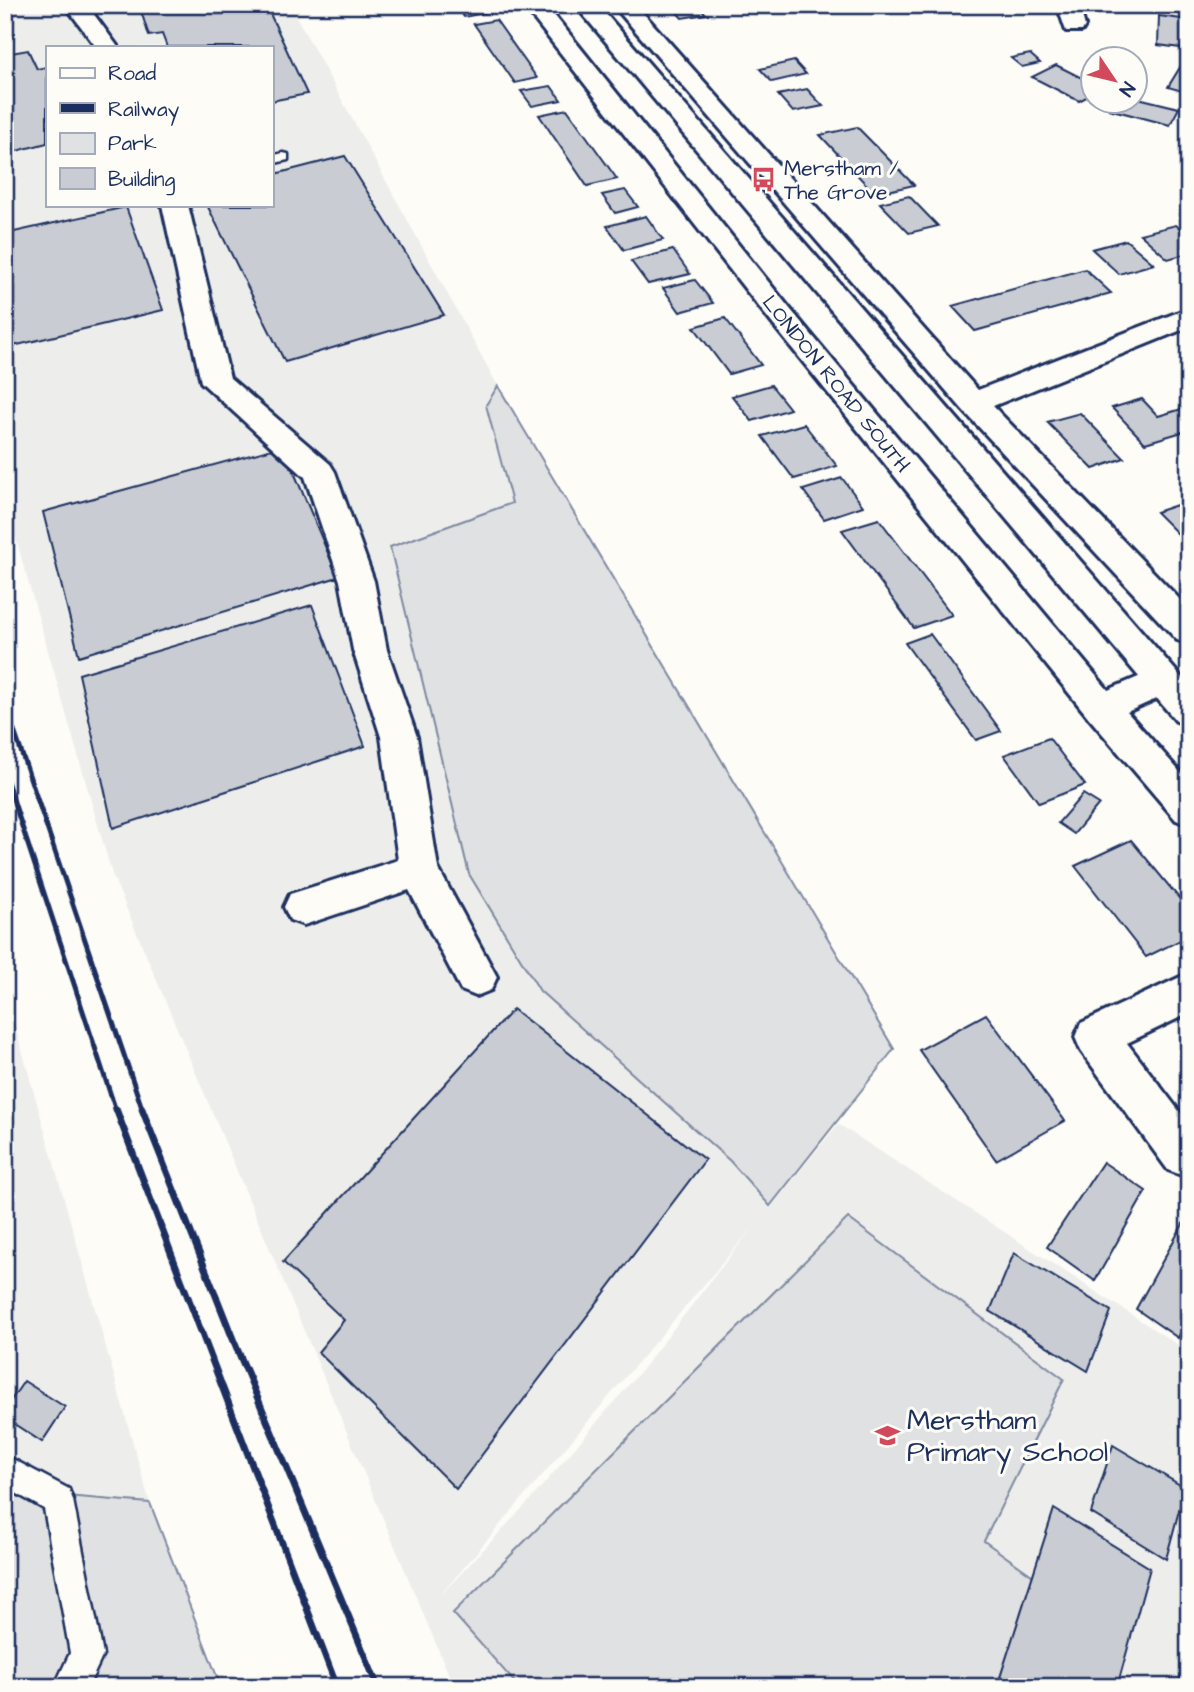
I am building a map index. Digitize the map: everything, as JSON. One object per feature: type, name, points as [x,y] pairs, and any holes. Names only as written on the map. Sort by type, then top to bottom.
[{"type":"street","name":"LONDON ROAD SOUTH","points":[[534,5],[780,316],[1102,708],[1189,809]]},
{"type":"street","points":[[586,5],[1189,710]]},
{"type":"street","points":[[624,5],[973,402],[1189,631]]},
{"type":"street","points":[[78,8],[106,46]]},
{"type":"street","points":[[175,206],[216,382],[318,472],[357,581],[370,650],[399,737],[419,870],[476,977]]},
{"type":"street","points":[[973,402],[1189,317]]},
{"type":"street","points":[[1102,708],[1162,681]]},
{"type":"street","points":[[304,907],[419,870]]},
{"type":"street","points":[[1184,1154],[1096,1037],[1189,992]]},
{"type":"lane","points":[[78,8],[112,5]]},
{"type":"lane","points":[[5,1469],[58,1500],[87,1655],[70,1687]]},
{"type":"shaded area","points":[[5,5],[290,5],[498,386],[486,405],[512,503],[730,1161],[771,1206],[838,1124],[1189,1352],[1189,1687],[454,1687],[112,874],[5,501]],"holes":[[[752,1228],[639,1373],[531,1499],[438,1598]]]},
{"type":"shaded area","points":[[5,990],[150,1503],[5,1491]]},
{"type":"green space","points":[[498,386],[894,1049],[770,1206],[730,1161],[540,991],[469,874],[390,547],[512,503],[486,405]]},
{"type":"green space","name":"Merstham Primary School","points":[[848,1218],[1064,1379],[984,1541],[1033,1576],[997,1687],[519,1687],[453,1613]]},
{"type":"green space","points":[[5,1491],[150,1503],[221,1687],[5,1687]]},
{"type":"building","points":[[156,5],[266,5],[307,94],[273,101],[273,46],[167,46],[162,34],[149,36],[140,8]]},
{"type":"building","points":[[456,5],[484,5],[489,12],[464,17]]},
{"type":"building","points":[[670,5],[698,5],[706,14],[682,18]]},
{"type":"building","points":[[1159,16],[1189,20],[1189,49],[1158,45]]},
{"type":"building","points":[[496,20],[537,78],[515,83],[474,24]]},
{"type":"building","points":[[28,50],[37,69],[46,67],[46,143],[5,154],[5,54]]},
{"type":"building","points":[[1030,54],[1040,63],[1022,67],[1011,58]]},
{"type":"building","points":[[1189,56],[1189,93],[1168,87]]},
{"type":"building","points":[[794,61],[806,74],[772,82],[760,69]]},
{"type":"building","points":[[1056,65],[1078,76],[1078,100],[1032,77]]},
{"type":"building","points":[[551,86],[561,100],[532,106],[521,91]]},
{"type":"building","points":[[807,89],[823,106],[793,112],[778,95]]},
{"type":"building","points":[[1148,100],[1179,108],[1170,125],[1136,116],[1148,116]]},
{"type":"building","points":[[567,109],[617,179],[587,186],[539,115]]},
{"type":"building","points":[[857,127],[914,185],[875,194],[820,135]]},
{"type":"building","points":[[345,156],[444,315],[285,362],[207,206],[273,206],[273,174]]},
{"type":"building","points":[[625,190],[638,207],[615,213],[602,195]]},
{"type":"building","points":[[909,196],[938,226],[909,233],[880,203]]},
{"type":"building","points":[[126,207],[163,310],[5,348],[5,234]]},
{"type":"building","points":[[646,216],[663,240],[624,250],[607,226]]},
{"type":"building","points":[[1176,225],[1189,236],[1189,253],[1168,259],[1140,234]]},
{"type":"building","points":[[1126,240],[1154,264],[1119,274],[1092,249]]},
{"type":"building","points":[[673,250],[690,274],[648,284],[631,261]]},
{"type":"building","points":[[1085,269],[1111,293],[975,331],[952,306]]},
{"type":"building","points":[[695,280],[713,303],[680,312],[663,288]]},
{"type":"building","points":[[725,318],[761,365],[729,374],[694,327]]},
{"type":"building","points":[[771,385],[790,409],[752,421],[732,396]]},
{"type":"building","points":[[1142,399],[1158,416],[1182,409],[1189,416],[1189,430],[1145,443],[1112,408]]},
{"type":"building","points":[[1080,413],[1124,458],[1093,469],[1047,422]]},
{"type":"building","points":[[804,424],[837,466],[794,479],[762,436]]},
{"type":"building","points":[[283,446],[338,577],[79,656],[43,512]]},
{"type":"building","points":[[842,478],[863,506],[824,519],[803,490]]},
{"type":"building","points":[[1189,501],[1189,545],[1156,512]]},
{"type":"building","points":[[879,519],[952,615],[914,628],[842,530]]},
{"type":"building","points":[[312,605],[365,746],[113,828],[79,674]]},
{"type":"building","points":[[930,634],[1001,731],[976,740],[905,643]]},
{"type":"building","points":[[1049,738],[1085,785],[1039,803],[1004,755]]},
{"type":"building","points":[[1083,794],[1099,804],[1074,834],[1058,823]]},
{"type":"building","points":[[1131,840],[1189,910],[1189,936],[1146,957],[1075,866]]},
{"type":"building","points":[[513,1009],[705,1160],[456,1489],[318,1352],[344,1320],[283,1262]]},
{"type":"building","points":[[986,1014],[1065,1121],[996,1160],[919,1050]]},
{"type":"building","points":[[1103,1162],[1146,1191],[1095,1281],[1047,1247]]},
{"type":"building","points":[[1189,1213],[1189,1317],[1178,1338],[1136,1309]]},
{"type":"building","points":[[1014,1253],[1111,1311],[1088,1371],[990,1311]]},
{"type":"building","points":[[24,1381],[65,1407],[42,1442],[5,1418],[5,1409]]},
{"type":"building","points":[[1113,1445],[1185,1488],[1166,1559],[1091,1513]]},
{"type":"building","points":[[1054,1509],[1150,1568],[1117,1687],[997,1687]]},
{"type":"building","points":[[1189,1644],[1189,1687],[1178,1687]]},
{"type":"railway","points":[[5,704],[143,1111]]},
{"type":"railway","points":[[5,775],[116,1111]]},
{"type":"railway","points":[[116,1109],[337,1687]]},
{"type":"railway","points":[[142,1109],[233,1339],[378,1687]]},
{"type":"place","name":"Merstham / The Grove","points":[[764,180]]},
{"type":"place","name":"Merstham Primary School","points":[[887,1436]]}]
